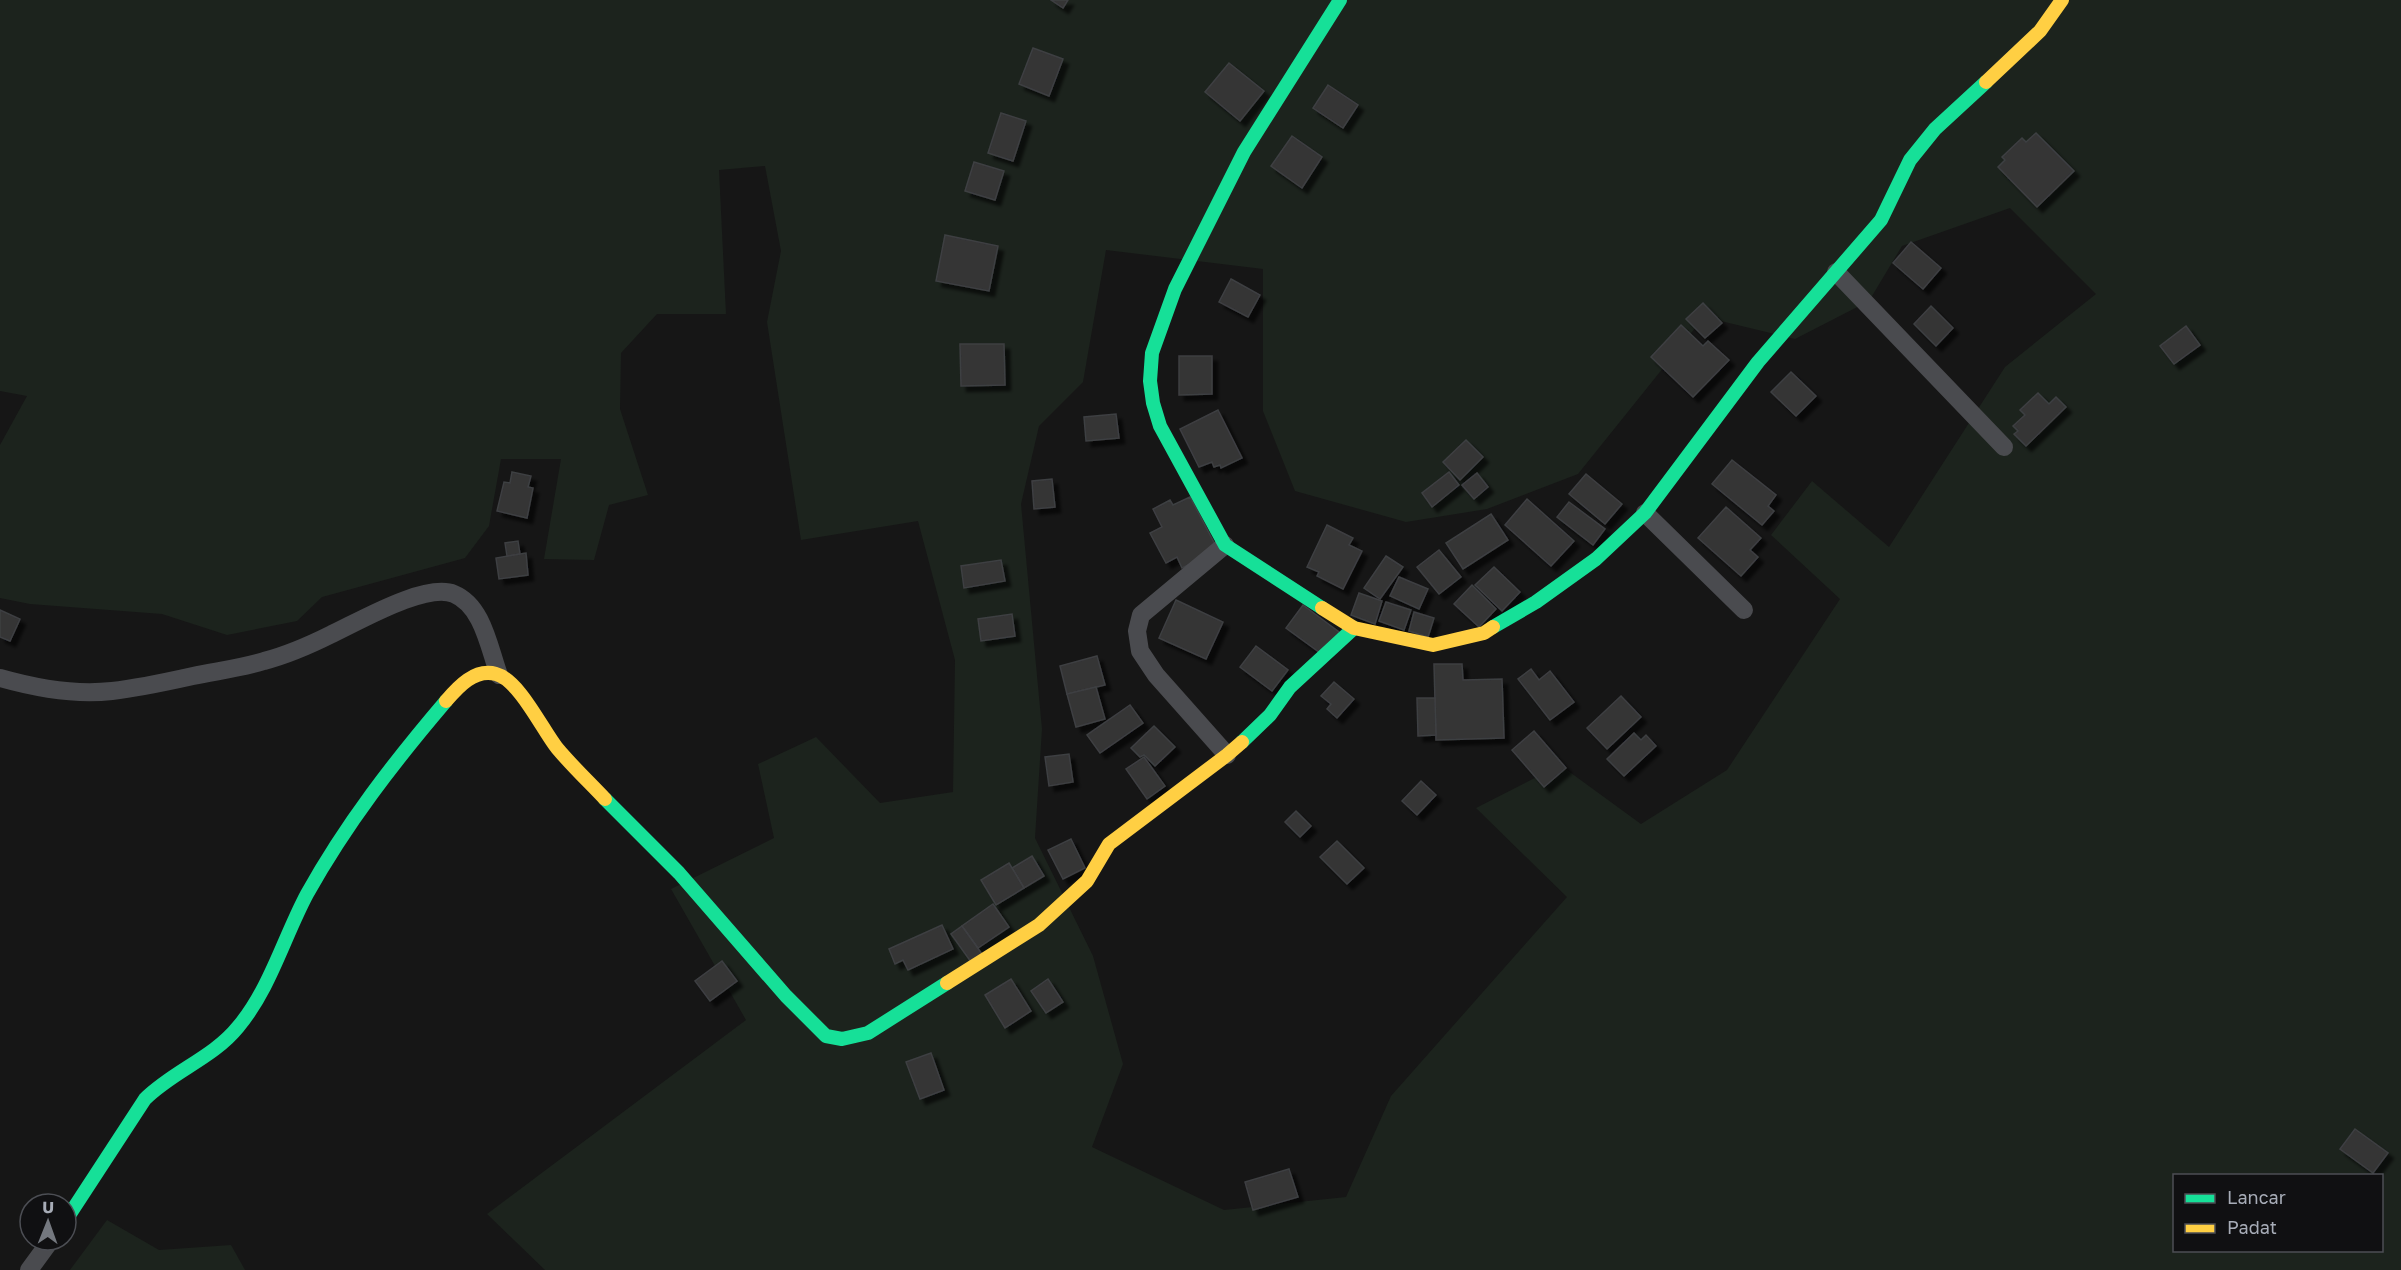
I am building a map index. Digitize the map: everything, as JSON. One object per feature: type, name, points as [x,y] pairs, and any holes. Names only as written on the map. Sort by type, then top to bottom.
[{"type":"street","points":[[1340,0],[1244,152],[1174,289],[1152,353],[1150,381],[1153,403],[1160,426],[1225,545],[1354,628],[1432,645],[1484,633],[1536,602],[1596,559],[1645,513],[1734,392],[1881,220],[1910,160],[1935,129],[2040,31],[2062,0]]},
{"type":"street","points":[[1836,272],[2004,447]]},
{"type":"street","points":[[1645,513],[1744,610]]},
{"type":"street","points":[[1225,545],[1142,615],[1137,631],[1140,651],[1156,675],[1227,755]]},
{"type":"street","points":[[0,678],[80,692],[112,691],[161,683],[265,661],[333,634],[374,612],[430,593],[453,593],[471,604],[482,626],[499,675]]},
{"type":"street","points":[[78,1202],[147,1097],[170,1077],[220,1044],[247,1016],[294,918],[337,844],[380,782],[421,730],[467,680],[478,674],[499,675],[510,683],[556,746],[597,792],[634,826],[696,891],[785,995],[824,1035],[837,1040],[853,1039],[868,1033],[1038,925],[1087,881],[1109,844],[1227,755],[1270,716],[1290,687],[1354,628]]},
{"type":"street","points":[[29,1270],[42,1252]]},
{"type":"shaded area","points":[[0,0],[2401,0],[2401,1270],[545,1270],[487,1214],[746,1020],[671,889],[774,838],[758,764],[816,737],[880,803],[953,792],[955,660],[918,521],[801,540],[767,322],[781,251],[765,166],[719,170],[726,314],[657,314],[621,353],[620,409],[648,495],[609,505],[594,560],[544,559],[561,459],[501,459],[489,526],[465,558],[322,597],[297,621],[227,635],[162,614],[30,604],[0,598],[0,445],[27,396],[0,391]],"holes":[[[2010,208],[2096,294],[2005,367],[1889,547],[1812,481],[1771,535],[1840,599],[1727,770],[1641,824],[1560,765],[1476,808],[1567,897],[1391,1096],[1346,1197],[1224,1210],[1092,1147],[1123,1064],[1093,956],[1035,838],[1042,729],[1021,504],[1039,426],[1083,382],[1106,250],[1263,269],[1263,411],[1295,491],[1406,522],[1487,509],[1578,474],[1704,317],[1795,339],[1869,301],[1902,246]]]},
{"type":"shaded area","points":[[107,1220],[159,1250],[231,1245],[245,1270],[70,1270]]},
{"type":"building","points":[[1051,0],[1068,0],[1063,8]]},
{"type":"building","points":[[1033,48],[1063,59],[1049,96],[1019,84]]},
{"type":"building","points":[[1229,63],[1264,91],[1240,121],[1205,92]]},
{"type":"building","points":[[1328,85],[1358,105],[1343,128],[1313,108]]},
{"type":"building","points":[[1001,113],[1026,121],[1013,161],[988,153]]},
{"type":"building","points":[[2036,133],[2074,171],[2037,207],[1998,167],[2005,160],[2002,157],[2022,138],[2026,142]]},
{"type":"building","points":[[1292,136],[1322,157],[1302,188],[1271,166]]},
{"type":"building","points":[[974,162],[1004,171],[995,200],[965,191]]},
{"type":"building","points":[[945,235],[998,246],[989,291],[936,281]]},
{"type":"building","points":[[1911,242],[1941,268],[1923,289],[1893,263]]},
{"type":"building","points":[[1231,279],[1260,295],[1248,317],[1219,302]]},
{"type":"building","points":[[1703,303],[1722,323],[1705,338],[1686,319]]},
{"type":"building","points":[[1931,306],[1953,328],[1936,346],[1914,324]]},
{"type":"building","points":[[1681,325],[1703,346],[1708,341],[1729,360],[1693,397],[1651,357]]},
{"type":"building","points":[[2186,326],[2200,345],[2174,364],[2160,346]]},
{"type":"building","points":[[960,344],[1004,344],[1005,385],[961,386]]},
{"type":"building","points":[[1179,356],[1212,356],[1212,394],[1179,395]]},
{"type":"building","points":[[1791,372],[1816,396],[1796,416],[1771,392]]},
{"type":"building","points":[[2038,393],[2049,404],[2056,397],[2066,407],[2026,446],[2014,434],[2018,431],[2013,426],[2025,415],[2020,410]]},
{"type":"building","points":[[1218,410],[1242,458],[1221,468],[1220,465],[1214,467],[1212,462],[1199,467],[1180,429]]},
{"type":"building","points":[[1116,414],[1119,438],[1086,441],[1084,417]]},
{"type":"building","points":[[1466,440],[1483,457],[1460,480],[1443,462]]},
{"type":"building","points":[[1732,460],[1776,495],[1768,506],[1774,511],[1762,525],[1712,484]]},
{"type":"building","points":[[512,472],[531,476],[528,487],[533,488],[527,518],[497,511],[504,482],[510,483]]},
{"type":"building","points":[[1449,472],[1459,485],[1432,507],[1422,493]]},
{"type":"building","points":[[1477,473],[1488,487],[1474,499],[1462,485]]},
{"type":"building","points":[[1586,474],[1622,504],[1605,524],[1569,494]]},
{"type":"building","points":[[1052,479],[1055,507],[1034,509],[1032,481]]},
{"type":"building","points":[[1190,497],[1218,550],[1182,568],[1177,557],[1166,563],[1150,533],[1162,527],[1153,509],[1170,500],[1173,505]]},
{"type":"building","points":[[1527,499],[1574,541],[1551,566],[1505,525]]},
{"type":"building","points":[[1569,502],[1605,529],[1593,545],[1557,517]]},
{"type":"building","points":[[1726,507],[1761,538],[1750,550],[1758,557],[1741,576],[1698,538]]},
{"type":"building","points":[[1491,514],[1508,540],[1463,569],[1446,543]]},
{"type":"building","points":[[1327,525],[1353,538],[1349,545],[1362,551],[1343,589],[1317,576],[1319,572],[1307,567]]},
{"type":"building","points":[[518,541],[520,554],[507,556],[505,543]]},
{"type":"building","points":[[1439,550],[1461,577],[1439,594],[1417,567]]},
{"type":"building","points":[[526,553],[528,575],[499,579],[496,558]]},
{"type":"building","points":[[1386,556],[1403,567],[1380,599],[1364,588]]},
{"type":"building","points":[[1001,560],[1005,581],[964,588],[961,566]]},
{"type":"building","points":[[1494,567],[1520,592],[1502,611],[1475,585]]},
{"type":"building","points":[[1399,577],[1428,589],[1419,609],[1390,596]]},
{"type":"building","points":[[1472,585],[1496,609],[1479,627],[1454,604]]},
{"type":"building","points":[[1359,593],[1382,601],[1375,624],[1351,615]]},
{"type":"building","points":[[1176,600],[1223,622],[1206,659],[1159,638]]},
{"type":"building","points":[[1386,602],[1411,610],[1404,630],[1379,621]]},
{"type":"building","points":[[1303,605],[1339,632],[1323,655],[1286,628]]},
{"type":"building","points":[[0,610],[20,619],[10,641],[0,637]]},
{"type":"building","points":[[1414,612],[1434,618],[1428,637],[1409,631]]},
{"type":"building","points":[[1012,614],[1015,636],[981,641],[978,619]]},
{"type":"building","points":[[1256,646],[1288,670],[1272,691],[1240,667]]},
{"type":"building","points":[[1097,656],[1105,685],[1067,694],[1060,666]]},
{"type":"building","points":[[1434,664],[1462,664],[1463,680],[1502,679],[1504,738],[1436,740]]},
{"type":"building","points":[[1531,669],[1539,680],[1550,671],[1574,702],[1550,720],[1518,679]]},
{"type":"building","points":[[1334,682],[1354,699],[1337,718],[1327,709],[1331,704],[1321,696]]},
{"type":"building","points":[[1096,687],[1105,719],[1076,727],[1067,694]]},
{"type":"building","points":[[1621,696],[1641,717],[1607,749],[1587,728]]},
{"type":"building","points":[[1417,698],[1435,698],[1436,735],[1418,736]]},
{"type":"building","points":[[1130,705],[1143,723],[1100,753],[1087,735]]},
{"type":"building","points":[[1154,726],[1175,747],[1155,766],[1144,755],[1140,757],[1131,748]]},
{"type":"building","points":[[1534,731],[1566,768],[1544,787],[1512,750]]},
{"type":"building","points":[[1634,733],[1641,740],[1646,735],[1656,746],[1624,776],[1607,759]]},
{"type":"building","points":[[1069,754],[1073,782],[1049,786],[1045,757]]},
{"type":"building","points":[[1144,757],[1165,786],[1147,799],[1126,769]]},
{"type":"building","points":[[1421,781],[1436,795],[1417,815],[1402,801]]},
{"type":"building","points":[[1296,811],[1311,826],[1300,837],[1285,822]]},
{"type":"building","points":[[1071,839],[1085,868],[1063,879],[1048,850]]},
{"type":"building","points":[[1337,841],[1364,868],[1347,884],[1320,857]]},
{"type":"building","points":[[1032,856],[1044,876],[1024,888],[1012,868]]},
{"type":"building","points":[[1009,863],[1024,888],[996,905],[981,880]]},
{"type":"building","points":[[993,904],[1009,927],[978,948],[962,926]]},
{"type":"building","points":[[942,925],[953,949],[908,970],[903,960],[895,964],[889,949]]},
{"type":"building","points":[[962,926],[982,954],[971,962],[951,934]]},
{"type":"building","points":[[722,961],[737,981],[710,1001],[695,981]]},
{"type":"building","points":[[1011,979],[1031,1011],[1005,1028],[985,995]]},
{"type":"building","points":[[1048,979],[1063,1002],[1046,1013],[1031,991]]},
{"type":"building","points":[[931,1053],[944,1090],[920,1099],[906,1062]]},
{"type":"building","points":[[2355,1129],[2388,1153],[2373,1173],[2340,1149]]},
{"type":"building","points":[[1289,1169],[1298,1197],[1253,1210],[1245,1182]]},
{"type":"traffic: fast","points":[[1322,608],[1225,545],[1160,426],[1153,403],[1150,381],[1152,353],[1175,289],[1244,152],[1340,0]]},
{"type":"traffic: fast","points":[[1493,627],[1536,602],[1596,559],[1645,513],[1758,362],[1881,220],[1910,160],[1935,129],[1986,82]]},
{"type":"traffic: fast","points":[[1242,742],[1270,715],[1290,687],[1354,628]]},
{"type":"traffic: fast","points":[[78,1202],[145,1099],[168,1080],[217,1047],[238,1027],[268,980],[307,894],[322,868],[354,818],[389,770],[446,701]]},
{"type":"traffic: fast","points":[[605,799],[679,873],[786,996],[826,1036],[842,1039],[868,1033],[947,983]]},
{"type":"traffic: slow","points":[[1986,82],[2040,31],[2062,0]]},
{"type":"traffic: slow","points":[[1322,608],[1354,628],[1433,645],[1484,633],[1493,627]]},
{"type":"traffic: slow","points":[[446,701],[474,676],[488,673],[505,678],[530,706],[557,748],[605,799]]},
{"type":"traffic: slow","points":[[947,983],[1039,925],[1087,881],[1109,844],[1242,742]]}]
